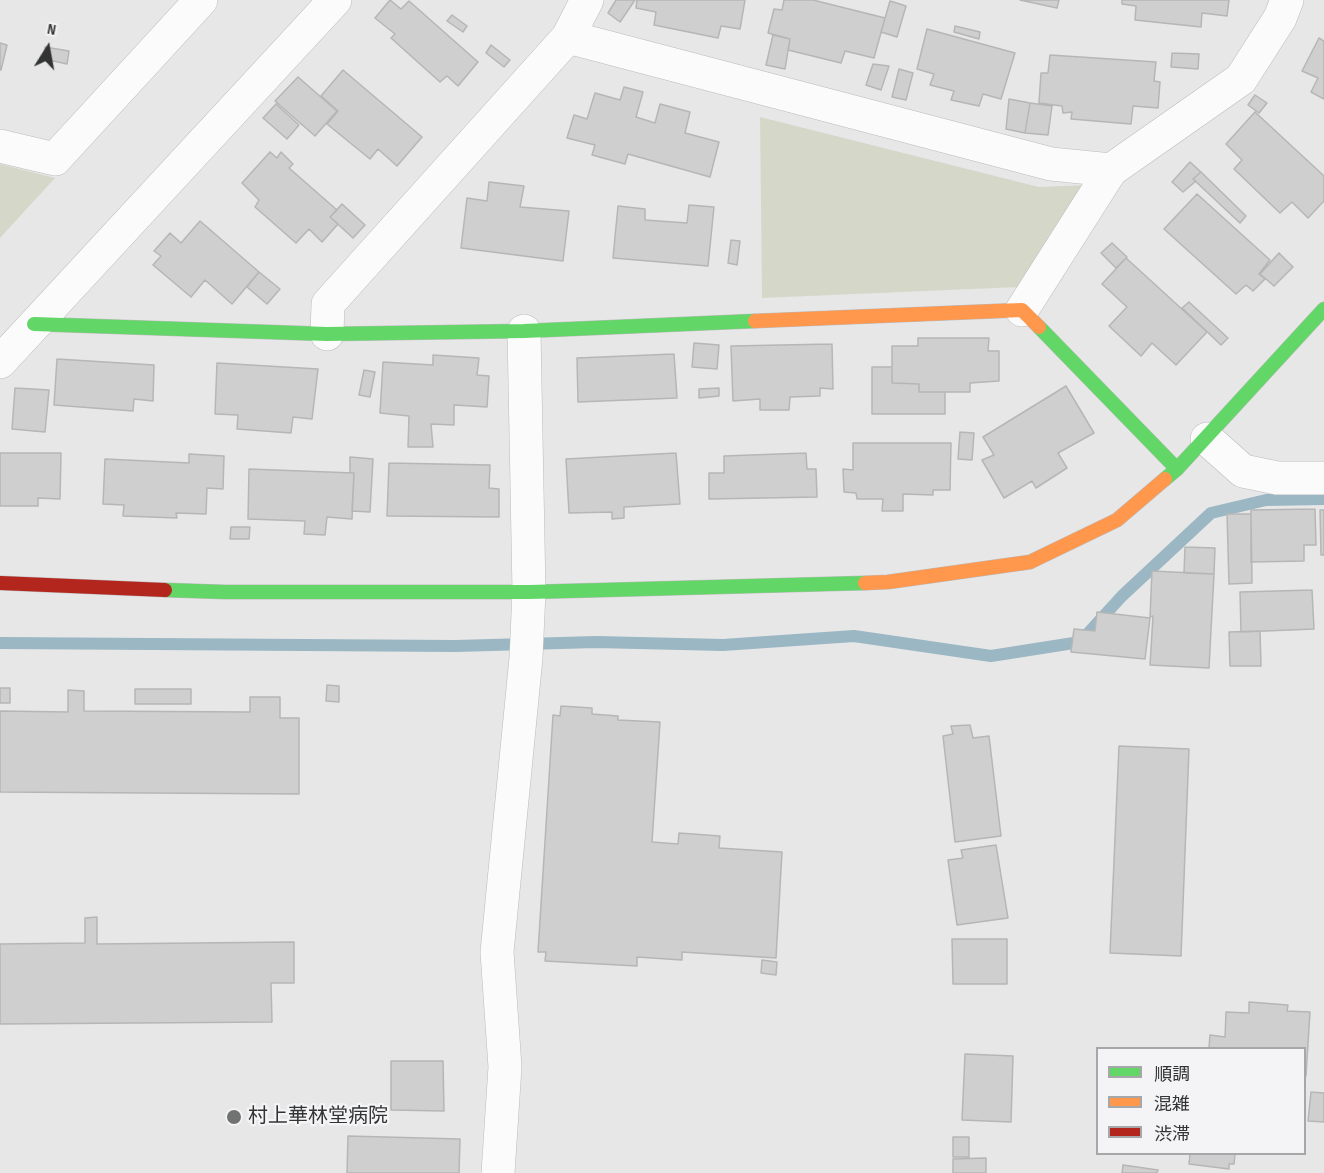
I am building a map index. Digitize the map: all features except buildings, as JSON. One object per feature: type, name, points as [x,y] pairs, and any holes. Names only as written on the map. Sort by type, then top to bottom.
[{"type":"street","points":[[0,146],[55,159],[201,0]]},
{"type":"street","points":[[0,362],[335,0]]},
{"type":"street","points":[[327,334],[328,304],[567,37],[587,0]]},
{"type":"street","points":[[1022,310],[1112,170],[1241,79],[1280,18],[1287,0]]},
{"type":"street","points":[[567,37],[1050,164],[1112,170]]},
{"type":"street","points":[[0,583],[528,608],[888,582],[1030,562],[1118,520],[1177,469],[1207,439],[1324,309]]},
{"type":"street","points":[[34,324],[327,334],[524,331],[1022,310],[1177,469]]},
{"type":"street","points":[[498,1173],[505,1067],[497,952],[526,658],[528,608],[524,331]]},
{"type":"street","points":[[1207,439],[1243,471],[1277,477],[1324,478]]},
{"type":"shaded area","points":[[760,117],[1039,187],[1088,185],[1019,287],[762,298]]},
{"type":"shaded area","points":[[0,164],[55,178],[0,238]]},
{"type":"waterway","points":[[0,643],[456,646],[596,642],[723,645],[854,636],[991,656],[1080,642],[1122,596],[1211,513],[1266,500],[1324,499]]},
{"type":"traffic: fast","points":[[1165,479],[1177,469],[1324,309]]},
{"type":"traffic: fast","points":[[34,324],[327,334],[524,331],[755,321]]},
{"type":"traffic: fast","points":[[1039,327],[1177,469]]},
{"type":"traffic: fast","points":[[165,590],[529,592],[865,583]]},
{"type":"traffic: slow","points":[[755,321],[1022,310],[1039,327]]},
{"type":"traffic: slow","points":[[865,583],[888,582],[1030,562],[1117,520],[1165,479]]},
{"type":"traffic: jam","points":[[0,583],[165,590]]},
{"type":"place","name":"村上華林堂病院","points":[[234,1117]]}]
